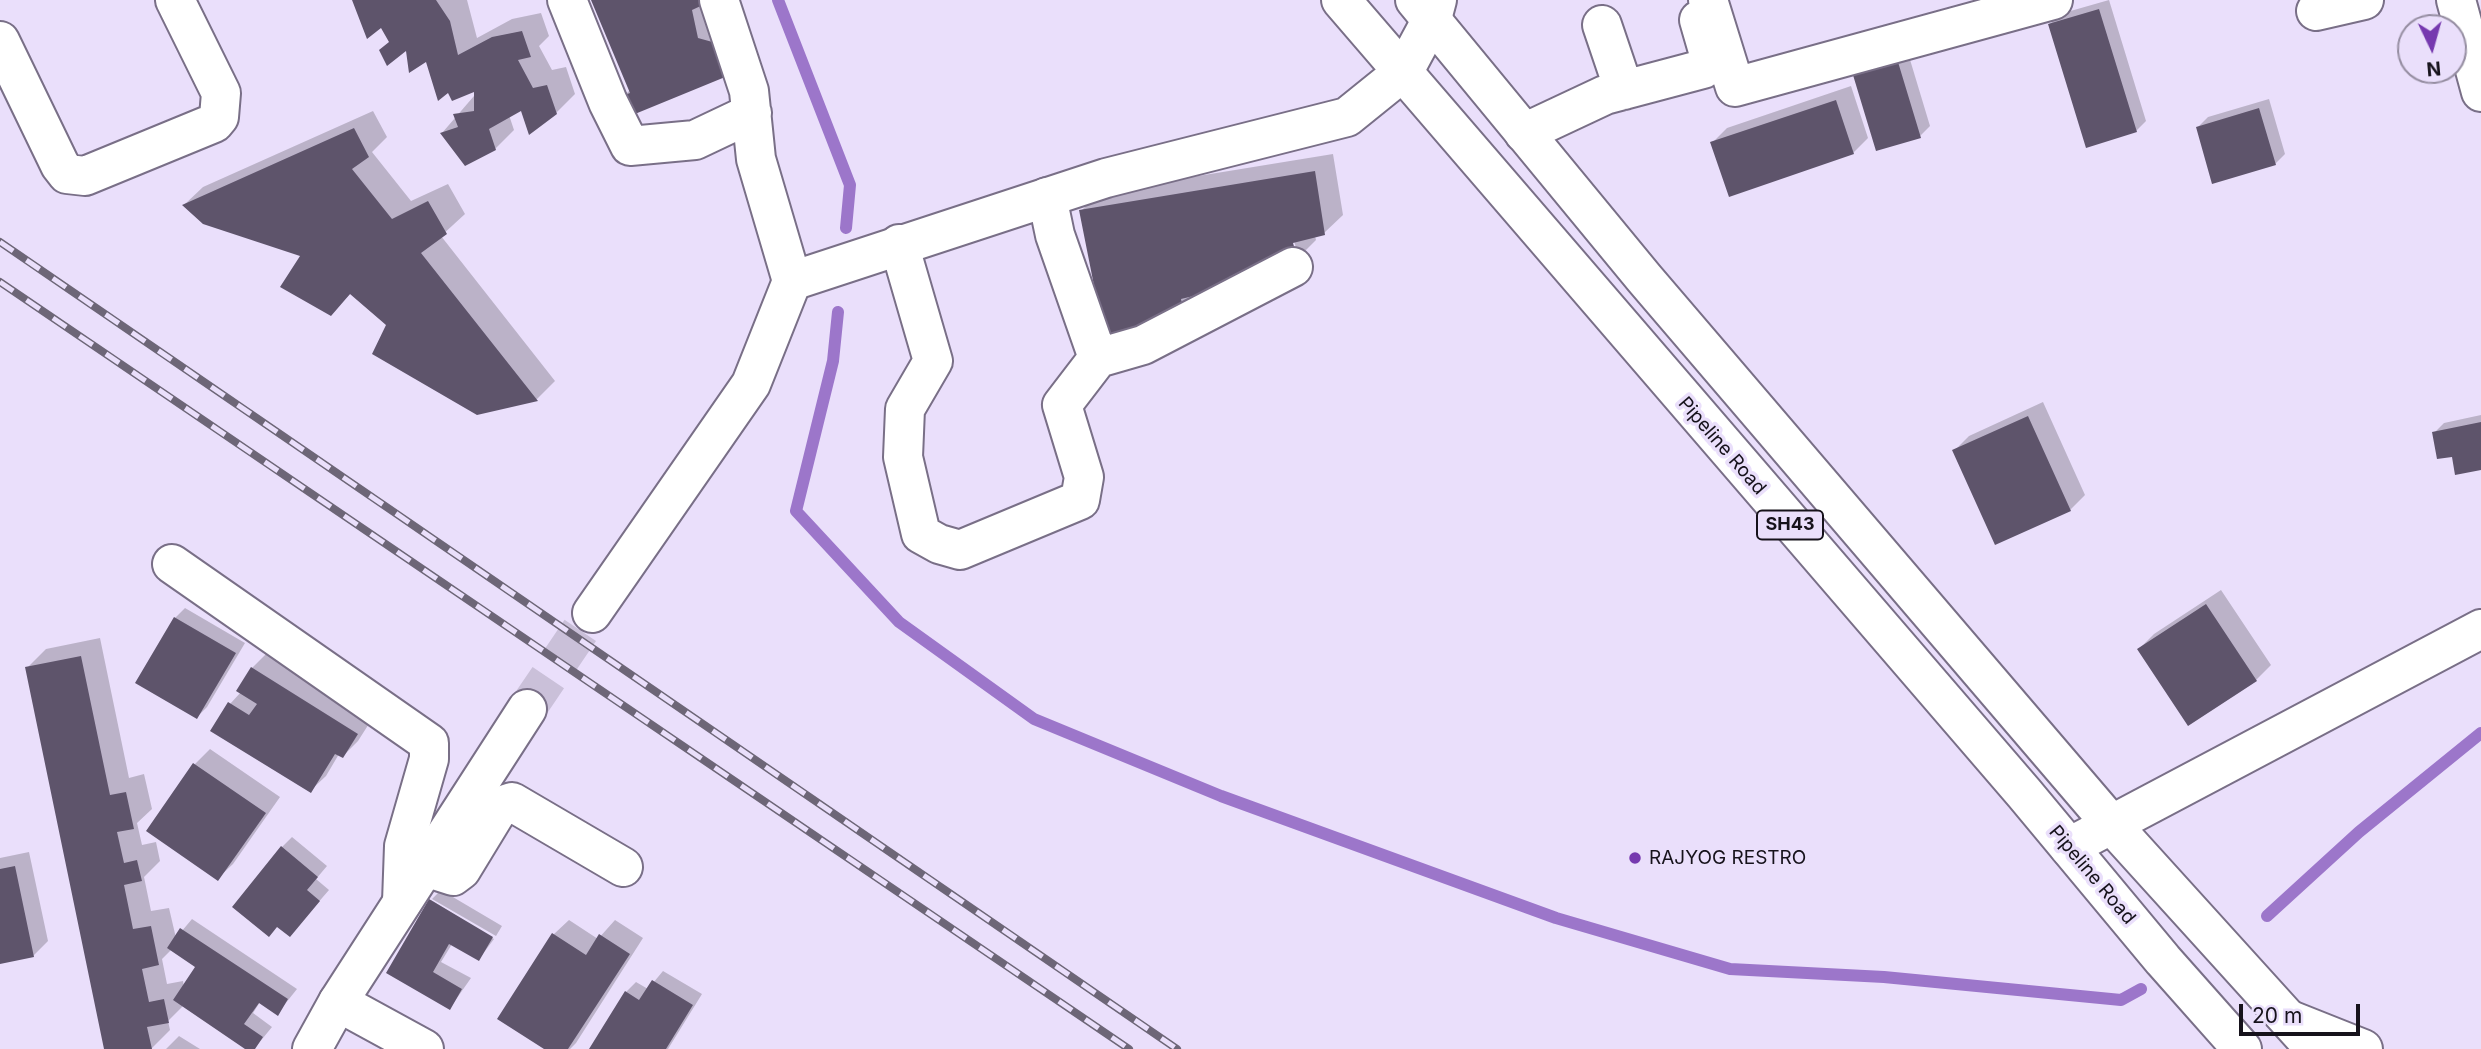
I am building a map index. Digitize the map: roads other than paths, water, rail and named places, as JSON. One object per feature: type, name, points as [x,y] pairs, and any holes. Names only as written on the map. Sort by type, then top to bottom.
[{"type":"street","points":[[0,41],[60,165],[67,174],[85,176],[214,123],[219,117],[221,93],[175,0]]},
{"type":"street","points":[[566,0],[608,102],[630,146],[695,140],[752,113]]},
{"type":"street","points":[[592,613],[751,384],[792,281],[756,159],[749,91],[719,0]]},
{"type":"street","name":"Pipeline Road","points":[[1341,0],[2242,1049]]},
{"type":"street","points":[[1524,133],[1605,95],[1703,69],[1710,58],[1693,0]]},
{"type":"street","points":[[1708,0],[1735,87],[2053,0]]},
{"type":"street","points":[[2316,11],[2364,0]]},
{"type":"street","points":[[2456,0],[2481,92]]},
{"type":"street","points":[[792,281],[1106,178],[1347,117],[1404,71],[1428,6]]},
{"type":"street","name":"SH43","points":[[1428,6],[1524,133],[1662,299],[2112,825],[2315,1049]]},
{"type":"street","points":[[1602,25],[1624,90]]},
{"type":"street","points":[[1046,197],[1055,235],[1098,358]]},
{"type":"street","points":[[899,244],[933,361],[905,409],[903,457],[921,534],[939,544],[960,550],[1080,500],[1084,477],[1062,405],[1098,358],[1143,345],[1293,267]]},
{"type":"street","points":[[172,564],[429,743],[429,760],[404,846],[402,902]]},
{"type":"street","points":[[2069,847],[2481,629]]},
{"type":"street","points":[[312,1049],[338,1002],[527,709]]},
{"type":"street","points":[[425,867],[453,876],[461,870],[500,806],[512,802],[623,867]]},
{"type":"street","points":[[338,1002],[425,1049]]},
{"type":"street","points":[[2290,1020],[2363,1049]]},
{"type":"waterway","points":[[778,0],[850,185],[846,228]]},
{"type":"waterway","points":[[838,312],[833,361],[796,511],[899,622],[1034,719],[1221,796],[1556,918],[1730,969],[1884,977],[2121,1000],[2141,989]]},
{"type":"waterway","points":[[2267,916],[2359,832],[2481,733]]},
{"type":"tunnel","points":[[527,709],[592,613]]},
{"type":"railway","points":[[0,242],[1177,1049]]},
{"type":"railway","points":[[0,282],[1129,1049]]},
{"type":"place","name":"RAJYOG RESTRO","points":[[1635,858]]}]
